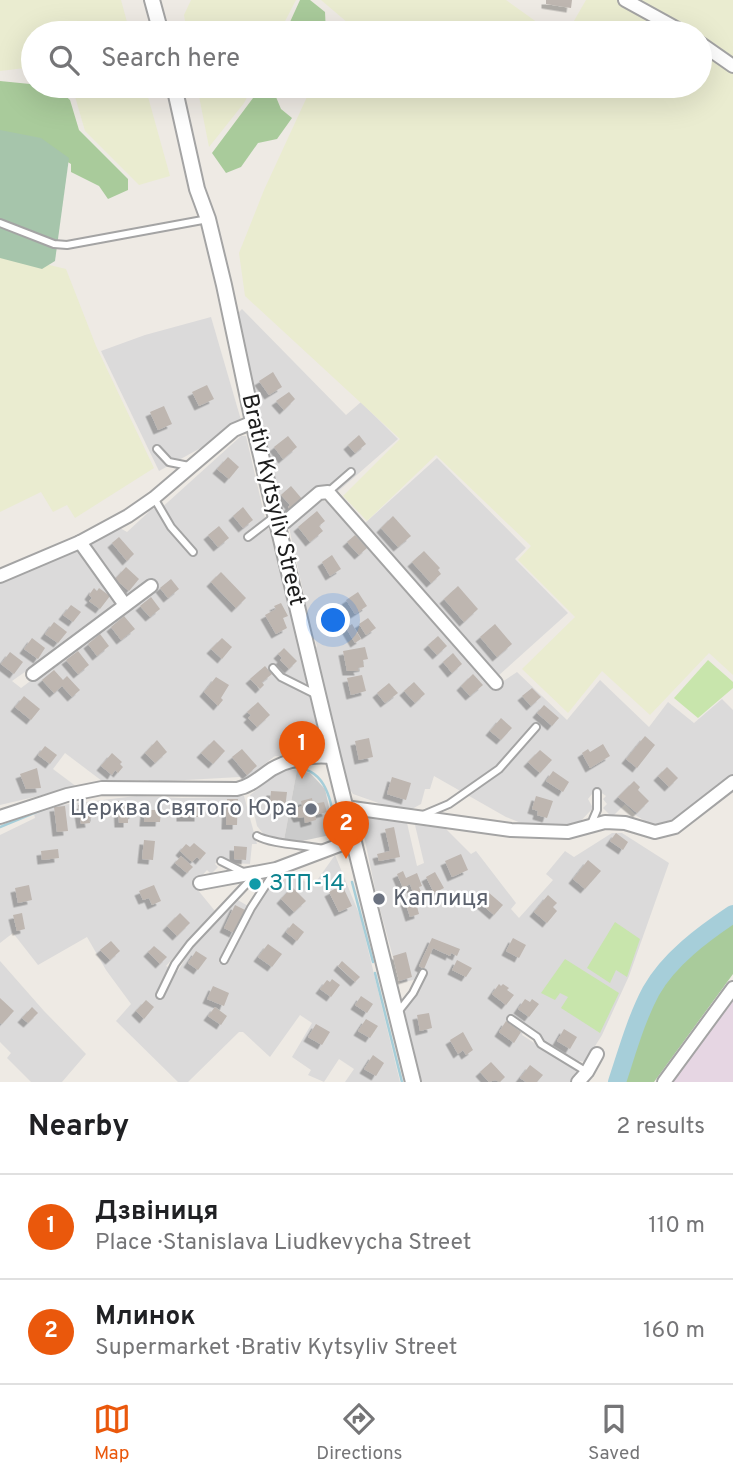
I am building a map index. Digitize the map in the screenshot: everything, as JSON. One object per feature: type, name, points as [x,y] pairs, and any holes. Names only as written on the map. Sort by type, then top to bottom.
[{"type":"street","points":[[625,0],[663,21]]},
{"type":"street","points":[[152,1],[158,21]]},
{"type":"street","points":[[712,51],[733,66]]},
{"type":"street","name":"Brativ Kytsyliv Street","points":[[177,98],[197,188],[208,219],[224,285],[253,422],[413,1082]]},
{"type":"street","points":[[0,576],[80,542],[128,516],[154,498],[234,430],[253,422]]},
{"type":"street","points":[[277,520],[285,522],[319,494],[328,492],[496,683]]},
{"type":"street","points":[[80,542],[125,605]]},
{"type":"street","points":[[33,674],[151,586]]},
{"type":"street","points":[[0,817],[67,795],[102,788],[237,789],[287,762],[305,757],[333,757]]},
{"type":"street","points":[[345,807],[547,832],[568,832],[605,822],[625,823],[655,832],[675,827],[733,782]]},
{"type":"street","points":[[200,883],[276,869],[354,840]]},
{"type":"street","points":[[664,1082],[733,988]]},
{"type":"street","points":[[582,1077],[597,1054]]},
{"type":"lane","points":[[0,223],[54,244],[67,245],[208,219]]},
{"type":"lane","points":[[157,449],[169,462],[191,467]]},
{"type":"lane","points":[[328,492],[351,471]]},
{"type":"lane","points":[[154,498],[171,527],[193,552]]},
{"type":"lane","points":[[248,537],[277,520]]},
{"type":"lane","points":[[273,668],[281,677],[308,692],[318,694]]},
{"type":"lane","points":[[417,817],[449,804],[499,769],[536,727]]},
{"type":"lane","points":[[591,825],[597,810],[597,792]]},
{"type":"lane","points":[[257,836],[266,841],[325,849]]},
{"type":"lane","points":[[160,995],[175,964],[251,872],[221,861]]},
{"type":"lane","points":[[224,960],[251,908],[276,869]]},
{"type":"lane","points":[[396,1014],[413,993],[423,973]]},
{"type":"lane","points":[[511,1019],[537,1037],[541,1044],[582,1077]]},
{"type":"shaded area","points":[[242,309],[346,415],[361,402],[398,439],[335,494],[320,487],[283,517],[237,314]]},
{"type":"shaded area","points":[[211,317],[241,420],[206,445],[159,471],[101,351],[145,335]]},
{"type":"shaded area","points":[[241,436],[246,436],[265,518],[245,535],[249,541],[268,525],[308,680],[301,690],[310,695],[319,737],[281,756],[275,756],[241,779],[102,781],[65,753],[53,769],[77,787],[0,805],[0,580],[77,548],[120,605],[12,681],[21,688],[156,587],[126,599],[95,557],[90,544],[120,528],[127,532],[153,508],[158,511]]},
{"type":"shaded area","points":[[437,458],[526,548],[515,559],[568,613],[498,676],[364,524]]},
{"type":"shaded area","points":[[318,499],[327,502],[493,688],[517,672],[567,720],[600,680],[649,727],[668,702],[694,723],[722,699],[733,710],[733,775],[679,817],[653,826],[625,804],[612,817],[603,808],[607,804],[603,799],[606,796],[596,789],[588,799],[593,808],[576,826],[526,825],[506,817],[434,776],[430,789],[425,789],[421,804],[412,809],[387,806],[353,794],[349,788],[314,650],[317,646],[311,637],[302,601],[305,600],[288,523]]},
{"type":"shaded area","points":[[297,770],[284,840],[271,839],[257,826],[250,795],[277,774]]},
{"type":"shaded area","points":[[297,770],[310,773],[325,789],[335,834],[302,841],[284,840]]},
{"type":"shaded area","points":[[136,796],[182,798],[244,796],[257,844],[252,844],[250,864],[232,863],[221,857],[215,864],[218,867],[211,874],[207,870],[199,879],[197,889],[215,911],[166,966],[178,971],[193,946],[236,899],[248,906],[219,963],[228,963],[230,953],[254,910],[273,883],[288,872],[313,886],[335,855],[360,916],[400,1082],[345,1082],[354,1069],[339,1059],[324,1082],[308,1075],[311,1070],[292,1057],[312,1023],[300,1015],[270,1057],[243,1032],[239,1032],[188,1082],[178,1082],[116,1021],[131,1004],[106,970],[87,937],[38,965],[13,933],[0,943],[0,835],[35,818],[34,814],[53,806]]},
{"type":"shaded area","points":[[360,817],[407,823],[417,866],[424,863],[415,825],[445,828],[471,854],[476,851],[516,903],[511,909],[519,918],[553,880],[546,874],[565,851],[574,857],[612,833],[622,833],[669,863],[629,976],[602,1035],[585,1062],[574,1060],[544,1041],[537,1031],[510,1015],[506,1021],[523,1032],[522,1035],[577,1071],[578,1074],[571,1082],[422,1082],[404,1011],[422,978],[400,983],[378,902],[382,900],[381,897],[377,898]]},
{"type":"shaded area","points":[[0,961],[86,1054],[62,1082],[31,1082],[7,1058],[11,1053],[0,1042]]},
{"type":"shaded area","points":[[733,1001],[733,1082],[673,1082]]},
{"type":"green space","points":[[0,0],[121,0],[127,21],[21,21],[21,68],[0,71]]},
{"type":"green space","points":[[191,0],[296,0],[285,21],[185,21],[184,15]]},
{"type":"green space","points":[[300,0],[310,0],[325,12],[325,21],[290,21]]},
{"type":"green space","points":[[321,0],[506,0],[535,21],[346,21]]},
{"type":"green space","points":[[586,0],[733,0],[733,675],[709,653],[650,715],[602,671],[568,713],[522,669],[575,617],[518,560],[531,546],[436,455],[367,521],[343,496],[400,439],[245,296],[239,253],[264,190],[306,98],[712,98],[712,21],[574,21]]},
{"type":"green space","points":[[0,81],[21,83],[21,98],[68,98],[79,130],[128,179],[128,190],[108,199],[99,186],[71,172],[71,164],[33,141],[0,134]]},
{"type":"green space","points":[[75,98],[148,98],[170,176],[139,185],[85,131]]},
{"type":"green space","points":[[199,98],[247,98],[244,103],[209,147]]},
{"type":"green space","points":[[253,98],[276,98],[281,109],[292,118],[277,139],[258,143],[241,167],[226,173],[212,153]]},
{"type":"green space","points":[[0,130],[41,138],[69,158],[55,261],[42,269],[0,258]]},
{"type":"green space","points":[[0,253],[66,269],[96,346],[154,468],[75,518],[67,505],[53,512],[41,492],[0,512]]},
{"type":"green space","points":[[708,660],[733,682],[733,688],[698,718],[674,698]]},
{"type":"green space","points":[[733,921],[733,974],[654,1082],[624,1082],[643,1025],[662,985],[684,959]]},
{"type":"green space","points":[[615,922],[640,939],[627,977],[616,970],[610,983],[587,968]]},
{"type":"green space","points":[[565,959],[619,993],[600,1033],[561,1008],[568,997],[560,993],[555,1000],[541,993]]},
{"type":"building","points":[[546,0],[572,0],[571,8],[546,4]]},
{"type":"building","points":[[273,372],[282,387],[269,395],[259,381]]},
{"type":"building","points":[[207,385],[214,399],[199,406],[192,392]]},
{"type":"building","points":[[289,392],[295,399],[284,410],[276,401]]},
{"type":"building","points":[[164,406],[172,424],[158,430],[150,412]]},
{"type":"building","points":[[359,435],[366,444],[355,453],[348,445]]},
{"type":"building","points":[[288,436],[297,447],[283,459],[274,447]]},
{"type":"building","points":[[228,457],[239,467],[229,479],[217,469]]},
{"type":"building","points":[[291,486],[303,500],[291,511],[288,507],[290,505],[281,495]]},
{"type":"building","points":[[243,507],[253,520],[243,528],[233,516]]},
{"type":"building","points":[[317,511],[325,521],[319,526],[323,531],[310,542],[298,527]]},
{"type":"building","points":[[393,516],[411,536],[398,547],[381,528]]},
{"type":"building","points":[[219,526],[229,538],[218,547],[208,535]]},
{"type":"building","points":[[355,535],[367,548],[359,555],[347,542]]},
{"type":"building","points":[[119,537],[134,554],[127,561],[112,543]]},
{"type":"building","points":[[424,551],[440,568],[438,570],[441,574],[431,583],[412,562]]},
{"type":"building","points":[[332,555],[341,569],[330,576],[322,562]]},
{"type":"building","points":[[126,567],[139,579],[129,591],[115,579]]},
{"type":"building","points":[[221,572],[246,598],[236,608],[211,582]]},
{"type":"building","points":[[171,579],[179,589],[168,598],[160,588]]},
{"type":"building","points":[[458,586],[478,609],[464,622],[444,599]]},
{"type":"building","points":[[94,588],[97,591],[99,588],[110,596],[100,609],[89,601],[92,598],[89,595]]},
{"type":"building","points":[[358,592],[367,606],[355,614],[346,600]]},
{"type":"building","points":[[151,597],[160,609],[150,617],[140,606]]},
{"type":"building","points":[[281,603],[288,616],[283,618],[287,628],[276,634],[265,615]]},
{"type":"building","points":[[71,605],[81,612],[73,622],[63,615]]},
{"type":"building","points":[[124,616],[135,629],[121,640],[111,627]]},
{"type":"building","points":[[368,618],[376,628],[366,635],[359,624]]},
{"type":"building","points":[[54,622],[67,632],[58,643],[45,634]]},
{"type":"building","points":[[352,624],[361,639],[355,643],[346,628]]},
{"type":"building","points":[[495,624],[512,644],[497,657],[480,637]]},
{"type":"building","points":[[100,634],[109,646],[97,656],[88,644]]},
{"type":"building","points":[[438,636],[447,646],[437,655],[428,645]]},
{"type":"building","points":[[32,638],[45,648],[38,659],[24,649]]},
{"type":"building","points":[[222,638],[232,647],[222,659],[211,649]]},
{"type":"building","points":[[365,647],[368,659],[363,660],[364,667],[358,668],[359,671],[347,671],[343,651]]},
{"type":"building","points":[[284,648],[297,661],[289,669],[278,654]]},
{"type":"building","points":[[78,651],[89,665],[78,674],[66,660]]},
{"type":"building","points":[[10,652],[23,662],[14,674],[1,664]]},
{"type":"building","points":[[453,653],[462,664],[452,673],[443,662]]},
{"type":"building","points":[[265,666],[272,674],[262,682],[264,685],[260,689],[250,679]]},
{"type":"building","points":[[54,670],[63,680],[67,676],[80,690],[72,697],[62,686],[54,693],[42,680]]},
{"type":"building","points":[[473,674],[483,685],[470,696],[461,686]]},
{"type":"building","points":[[362,675],[366,691],[351,695],[347,678]]},
{"type":"building","points":[[216,677],[229,685],[218,706],[204,692]]},
{"type":"building","points":[[414,682],[425,694],[415,703],[404,691]]},
{"type":"building","points":[[389,683],[398,693],[385,703],[377,693]]},
{"type":"building","points":[[532,688],[541,697],[531,706],[522,696]]},
{"type":"building","points":[[24,696],[40,709],[31,720],[15,707]]},
{"type":"building","points":[[258,702],[270,715],[257,727],[248,718],[251,715],[247,712]]},
{"type":"building","points":[[544,705],[559,718],[552,726],[537,713]]},
{"type":"building","points":[[501,718],[512,728],[501,740],[490,731]]},
{"type":"building","points":[[645,736],[655,745],[637,768],[626,759]]},
{"type":"building","points":[[369,738],[373,757],[359,760],[355,741]]},
{"type":"building","points":[[157,740],[167,752],[155,763],[145,753]]},
{"type":"building","points":[[214,740],[225,751],[213,764],[201,753]]},
{"type":"building","points":[[603,744],[610,756],[590,768],[582,753],[588,749],[590,752]]},
{"type":"building","points":[[45,746],[57,755],[50,764],[38,755]]},
{"type":"building","points":[[242,749],[257,766],[247,775],[232,757]]},
{"type":"building","points":[[540,750],[552,760],[540,773],[528,762]]},
{"type":"building","points":[[112,753],[122,762],[120,764],[123,767],[118,773],[115,770],[112,775],[101,766]]},
{"type":"building","points":[[667,767],[678,778],[669,787],[658,776]]},
{"type":"building","points":[[37,768],[41,788],[26,789],[20,774]]},
{"type":"building","points":[[553,771],[569,782],[563,792],[546,781]]},
{"type":"building","points":[[392,777],[411,783],[406,800],[387,794]]},
{"type":"building","points":[[634,781],[640,787],[638,790],[649,801],[637,813],[618,797]]},
{"type":"building","points":[[271,791],[287,792],[285,809],[279,808],[279,802],[270,802]]},
{"type":"building","points":[[536,796],[553,801],[547,818],[537,815],[538,811],[532,809]]},
{"type":"building","name":"Церква Святого Юра","points":[[312,798],[313,804],[324,802],[327,812],[315,815],[316,820],[305,823],[304,817],[298,818],[294,811],[302,806],[301,801]]},
{"type":"building","points":[[227,799],[238,799],[237,825],[226,825]]},
{"type":"building","points":[[118,801],[134,801],[134,814],[128,815],[128,823],[119,823]]},
{"type":"building","points":[[94,803],[95,817],[89,818],[90,823],[81,824],[78,805]]},
{"type":"building","points":[[181,805],[199,806],[199,817],[181,817]]},
{"type":"building","points":[[65,806],[68,831],[57,832],[54,807]]},
{"type":"building","points":[[145,810],[161,810],[160,822],[144,822]]},
{"type":"building","points":[[394,827],[400,857],[379,861],[377,854],[390,851],[385,829]]},
{"type":"building","points":[[616,833],[628,842],[623,850],[610,841]]},
{"type":"building","points":[[144,840],[155,841],[153,860],[142,859]]},
{"type":"building","points":[[194,843],[206,853],[200,860],[197,857],[192,862],[180,851],[186,844],[190,847]]},
{"type":"building","points":[[234,846],[247,847],[246,860],[234,859]]},
{"type":"building","points":[[58,849],[59,858],[42,860],[41,851]]},
{"type":"building","points":[[461,854],[468,870],[452,877],[445,861]]},
{"type":"building","points":[[181,856],[193,867],[187,873],[175,863]]},
{"type":"building","points":[[588,860],[601,871],[585,889],[573,879]]},
{"type":"building","points":[[403,871],[406,878],[417,873],[422,886],[419,887],[421,892],[414,895],[410,884],[403,888],[397,874]]},
{"type":"building","points":[[435,872],[444,888],[434,893],[426,877]]},
{"type":"building","points":[[29,885],[32,900],[18,903],[15,888]]},
{"type":"building","points":[[154,885],[161,901],[152,905],[149,898],[143,900],[139,891]]},
{"type":"building","points":[[342,885],[352,906],[339,912],[329,892]]},
{"type":"building","points":[[292,887],[306,901],[294,912],[281,899]]},
{"type":"building","points":[[488,892],[503,905],[494,915],[479,902]]},
{"type":"building","points":[[548,895],[557,903],[553,907],[557,911],[547,923],[534,912]]},
{"type":"building","points":[[415,899],[419,914],[410,917],[405,901]]},
{"type":"building","points":[[235,905],[245,910],[234,933],[224,928]]},
{"type":"building","points":[[22,913],[25,929],[17,931],[13,915]]},
{"type":"building","points":[[180,913],[190,923],[177,936],[167,926]]},
{"type":"building","points":[[293,923],[304,932],[297,941],[286,932]]},
{"type":"building","points":[[432,938],[460,949],[457,956],[451,953],[450,956],[433,948],[424,969],[419,966]]},
{"type":"building","points":[[513,938],[526,945],[519,958],[506,951]]},
{"type":"building","points":[[111,941],[120,951],[110,960],[100,950]]},
{"type":"building","points":[[268,944],[282,954],[272,967],[258,957]]},
{"type":"building","points":[[154,946],[167,957],[160,964],[148,952]]},
{"type":"building","points":[[196,951],[207,958],[198,970],[188,963]]},
{"type":"building","points":[[406,952],[412,977],[399,981],[393,956]]},
{"type":"building","points":[[457,960],[472,968],[466,977],[452,970]]},
{"type":"building","points":[[342,961],[360,977],[355,982],[338,966]]},
{"type":"building","points":[[332,979],[340,985],[331,997],[320,989],[327,980],[330,982]]},
{"type":"building","points":[[499,984],[509,988],[507,990],[514,995],[506,1005],[492,994]]},
{"type":"building","points":[[213,986],[229,993],[224,1006],[207,999]]},
{"type":"building","points":[[361,996],[373,1004],[367,1013],[355,1005]]},
{"type":"building","points":[[0,998],[14,1011],[2,1024],[0,1023]]},
{"type":"building","points":[[525,999],[530,1002],[532,999],[539,1004],[529,1017],[518,1009]]},
{"type":"building","points":[[146,1000],[154,1007],[144,1019],[136,1011]]},
{"type":"building","points":[[32,1007],[38,1013],[28,1023],[22,1018]]},
{"type":"building","points":[[215,1007],[227,1016],[221,1025],[208,1016]]},
{"type":"building","points":[[429,1013],[432,1028],[420,1031],[417,1015]]},
{"type":"building","points":[[366,1019],[378,1026],[370,1038],[358,1031]]},
{"type":"building","points":[[506,1021],[521,1032],[514,1043],[499,1032]]},
{"type":"building","points":[[316,1024],[330,1032],[322,1045],[308,1037]]},
{"type":"building","points":[[564,1029],[577,1037],[570,1049],[557,1041]]},
{"type":"building","points":[[463,1032],[473,1050],[466,1055],[463,1050],[458,1054],[450,1040]]},
{"type":"building","points":[[373,1055],[384,1063],[376,1076],[364,1069]]},
{"type":"building","points":[[491,1062],[505,1077],[500,1082],[489,1082],[480,1072]]},
{"type":"building","points":[[530,1065],[543,1075],[537,1082],[526,1082],[520,1078]]},
{"type":"waterway","points":[[288,768],[302,768],[320,779],[330,799],[337,834]]},
{"type":"waterway","points":[[0,827],[46,808]]},
{"type":"waterway","points":[[352,882],[373,962]]},
{"type":"waterway","points":[[617,1082],[641,1013],[658,979],[688,948],[733,914]]},
{"type":"waterway","points":[[375,973],[402,1082]]},
{"type":"place","name":"Дзвіниця","points":[[302,779]]},
{"type":"place","name":"Церква Святого Юра","points":[[311,809]]},
{"type":"place","name":"Млинок","points":[[346,859]]},
{"type":"place","name":"ЗТП-14","points":[[255,884]]},
{"type":"place","name":"Каплиця","points":[[379,899]]}]
